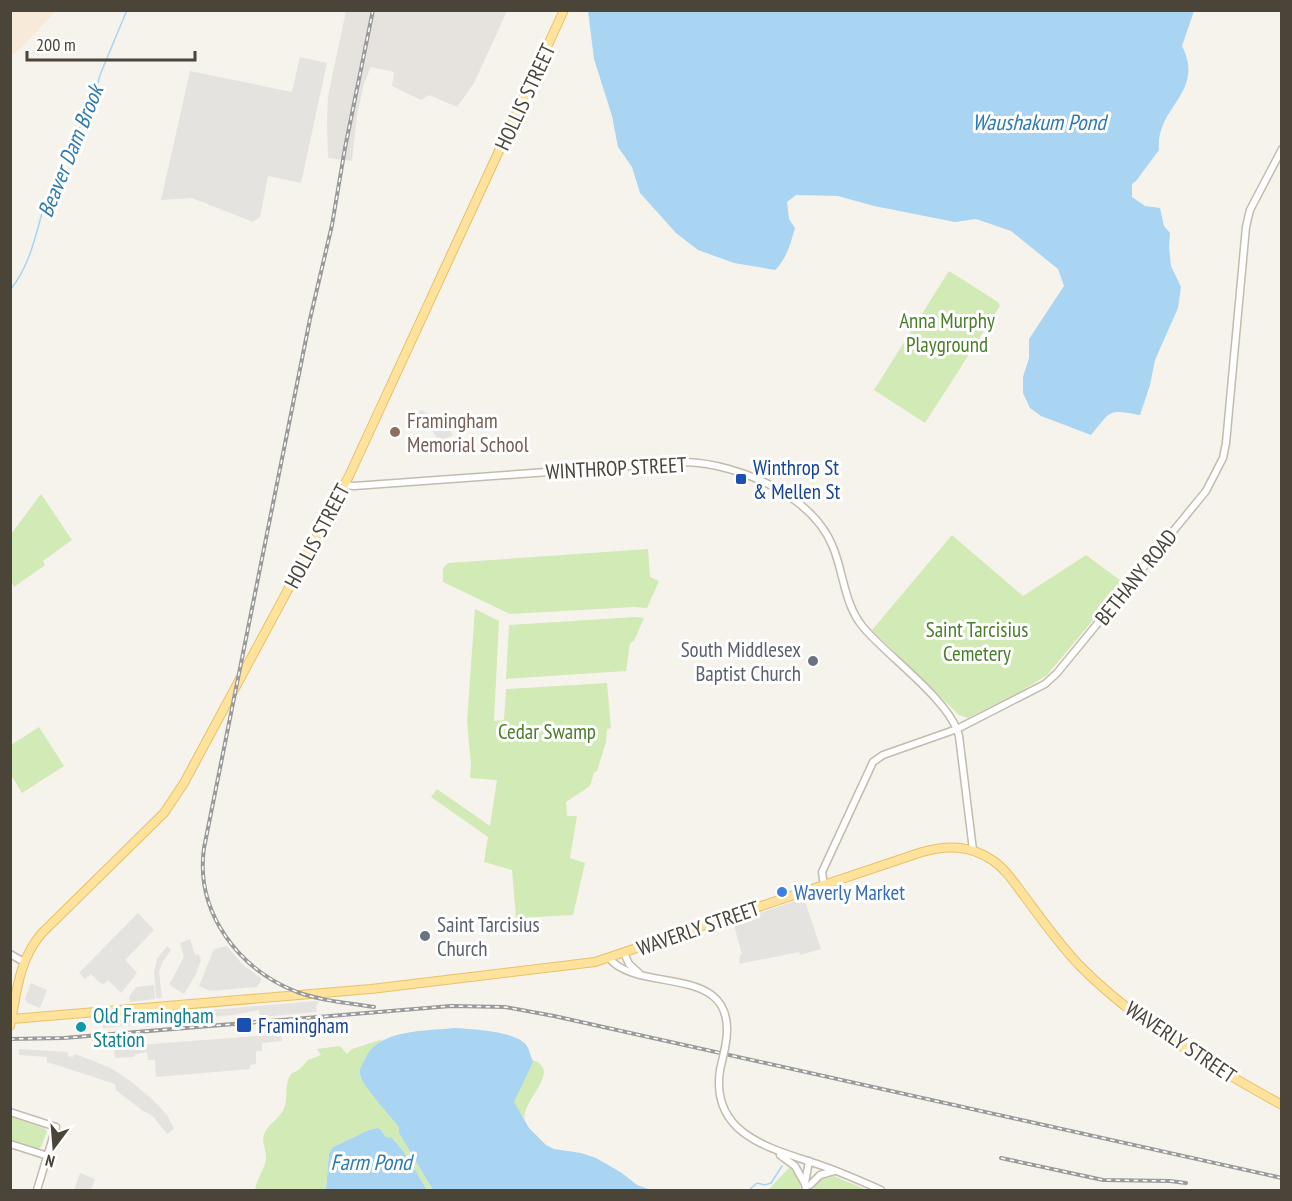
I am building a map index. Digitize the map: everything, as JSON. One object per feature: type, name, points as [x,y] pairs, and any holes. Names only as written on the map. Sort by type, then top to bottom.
[{"type":"main road","name":"HOLLIS STREET","points":[[11,1022],[16,985],[24,962],[42,933],[174,801],[344,485],[564,10]]},
{"type":"main road","name":"WAVERLY STREET","points":[[11,1022],[371,989],[590,962],[609,958],[936,848],[958,847],[974,850],[992,859],[1004,870],[1070,956],[1105,990],[1191,1053],[1281,1105]]},
{"type":"street","name":"BETHANY ROAD","points":[[824,886],[822,872],[873,762],[883,755],[957,729],[1032,692],[1051,679],[1195,505],[1217,473],[1226,443],[1246,227],[1250,210],[1281,149]]},
{"type":"street","name":"WINTHROP STREET","points":[[344,485],[686,462],[714,466],[764,482],[798,503],[819,522],[834,548],[847,596],[857,619],[950,716],[957,729],[974,850]]},
{"type":"street","points":[[624,953],[632,968],[642,975]]},
{"type":"street","points":[[10,954],[24,962]]},
{"type":"street","points":[[609,958],[620,968],[687,984],[710,994],[722,1010],[726,1020],[725,1048],[720,1070],[720,1093],[730,1118],[749,1137],[795,1166],[808,1188]]},
{"type":"street","points":[[10,1112],[56,1127],[37,1191]]},
{"type":"street","points":[[10,1144],[48,1156]]},
{"type":"street","points":[[769,1148],[836,1171],[881,1191]]},
{"type":"street","points":[[808,1188],[809,1161]]},
{"type":"street","points":[[808,1188],[817,1164]]},
{"type":"street","points":[[808,1188],[820,1175],[836,1171]]},
{"type":"shaded area","points":[[11,10],[56,11],[11,56]]},
{"type":"shaded area","points":[[346,10],[507,11],[474,83],[457,107],[429,95],[421,100],[392,86],[394,72],[371,67],[364,83],[357,115],[352,161],[328,158],[328,96]]},
{"type":"shaded area","points":[[300,57],[327,63],[301,183],[268,176],[260,217],[253,222],[192,198],[161,200],[190,71],[292,92]]},
{"type":"shaded area","points":[[421,410],[434,417],[437,415],[453,435],[440,442],[431,429],[416,419]]},
{"type":"shaded area","points":[[804,898],[821,949],[800,955],[799,952],[739,964],[742,954],[733,922]]},
{"type":"shaded area","points":[[138,913],[154,930],[125,960],[137,973],[121,993],[108,980],[104,984],[100,983],[91,974],[85,979],[79,973]]},
{"type":"shaded area","points":[[190,939],[195,955],[199,954],[201,960],[184,994],[169,985],[184,957],[180,943]]},
{"type":"shaded area","points":[[167,946],[171,950],[159,972],[162,998],[156,998],[154,971],[157,959]]},
{"type":"shaded area","points":[[227,946],[243,965],[262,979],[257,987],[210,991],[199,986],[214,949]]},
{"type":"shaded area","points":[[31,983],[47,990],[40,1008],[27,1003],[25,999]]},
{"type":"shaded area","points":[[154,985],[155,999],[130,1002],[129,997],[136,987]]},
{"type":"shaded area","points":[[319,1002],[316,1006],[317,1012],[260,1017],[259,1010],[211,1017],[205,1014],[202,1015],[203,1022],[175,1024],[173,1013]]},
{"type":"shaded area","points":[[156,1014],[155,1020],[141,1025],[103,1028],[103,1019]]},
{"type":"shaded area","points":[[281,1034],[282,1041],[262,1043],[262,1051],[256,1051],[256,1064],[250,1065],[250,1069],[156,1077],[155,1060],[148,1060],[147,1052],[133,1057],[115,1058],[114,1047]]},
{"type":"shaded area","points":[[19,1049],[68,1052],[68,1056],[78,1055],[111,1068],[153,1100],[167,1115],[174,1129],[167,1134],[152,1115],[143,1111],[116,1090],[115,1084],[47,1062],[47,1057],[19,1055]]},
{"type":"shaded area","points":[[80,1173],[95,1179],[91,1190],[74,1190]]},
{"type":"green space","name":"Anna Murphy Playground","points":[[949,271],[998,302],[1000,306],[925,423],[874,390]]},
{"type":"green space","points":[[41,494],[72,540],[43,561],[45,565],[14,587],[11,581],[11,534]]},
{"type":"green space","name":"Saint Tarcisius Cemetery","points":[[952,535],[1023,596],[1086,555],[1124,583],[1047,675],[968,718],[959,715],[872,630]]},
{"type":"green space","points":[[648,549],[650,577],[659,581],[647,608],[510,614],[443,582],[443,568],[448,563]]},
{"type":"green space","points":[[475,609],[499,621],[494,721],[504,720],[506,689],[607,683],[611,728],[607,729],[606,742],[597,771],[594,772],[590,786],[566,802],[567,816],[577,816],[570,858],[585,863],[573,915],[516,918],[512,870],[484,862],[488,837],[431,797],[437,789],[490,826],[497,780],[470,778],[467,722]]},
{"type":"green space","name":"Cedar Swamp","points":[[644,618],[634,641],[630,643],[626,671],[506,679],[509,625]]},
{"type":"green space","points":[[39,727],[64,766],[22,793],[11,775],[11,745]]},
{"type":"green space","points":[[383,1039],[365,1059],[360,1077],[399,1127],[399,1133],[433,1190],[427,1190],[404,1152],[392,1138],[386,1137],[380,1129],[376,1128],[333,1147],[329,1154],[326,1190],[255,1190],[266,1159],[263,1143],[265,1132],[283,1110],[291,1074],[300,1069],[308,1060],[321,1055],[317,1049],[340,1046],[347,1054],[352,1049]]},
{"type":"green space","points":[[533,1060],[541,1065],[544,1071],[543,1079],[525,1112],[525,1119],[516,1108],[514,1101]]},
{"type":"green space","points":[[11,1117],[47,1131],[41,1147],[38,1149],[11,1140]]},
{"type":"green space","points":[[790,1167],[799,1180],[801,1190],[768,1190]]},
{"type":"green space","points":[[832,1175],[867,1190],[813,1190],[820,1179]]},
{"type":"water","name":"Waushakum Pond","points":[[588,11],[1194,11],[1182,46],[1188,62],[1188,76],[1184,88],[1164,122],[1159,150],[1132,184],[1132,197],[1145,206],[1160,208],[1164,226],[1170,233],[1171,266],[1181,287],[1178,308],[1155,360],[1140,415],[1111,413],[1091,435],[1041,416],[1030,408],[1023,393],[1023,377],[1029,358],[1029,339],[1064,286],[1058,269],[1011,231],[976,219],[955,222],[874,206],[838,196],[796,195],[787,202],[789,219],[795,228],[790,246],[775,270],[734,263],[698,250],[676,233],[640,193],[632,167],[618,147],[612,116],[594,59]]},
{"type":"water","points":[[455,1028],[506,1034],[524,1042],[533,1062],[514,1102],[529,1128],[546,1145],[554,1149],[596,1158],[637,1185],[651,1190],[433,1190],[399,1133],[399,1127],[366,1086],[360,1070],[373,1048],[393,1036]]},
{"type":"water","name":"Farm Pond","points":[[377,1128],[386,1137],[392,1138],[404,1152],[427,1190],[326,1190],[329,1154],[333,1147]]},
{"type":"waterway","name":"Beaver Dam Brook","points":[[10,290],[22,273],[34,243],[42,213],[96,91],[100,75],[127,10]]},
{"type":"waterway","points":[[749,1190],[757,1183],[765,1185],[771,1183],[782,1166]]},
{"type":"railway","points":[[373,10],[332,225],[310,319],[204,848],[203,872],[206,894],[214,916],[239,953],[256,969],[276,982],[306,995],[374,1007]]},
{"type":"railway","points":[[10,1039],[64,1038],[451,1006],[505,1007],[1282,1178]]},
{"type":"railway","points":[[1001,1158],[1103,1180],[1186,1183]]},
{"type":"place","name":"Framingham Memorial School","points":[[395,432]]},
{"type":"place","name":"Winthrop St & Mellen St","points":[[741,479]]},
{"type":"place","name":"South Middlesex Baptist Church","points":[[813,661]]},
{"type":"place","name":"Waverly Market","points":[[782,892]]},
{"type":"place","name":"Saint Tarcisius Church","points":[[425,936]]},
{"type":"place","name":"Framingham","points":[[244,1025]]},
{"type":"place","name":"Old Framingham Station","points":[[81,1027]]}]
